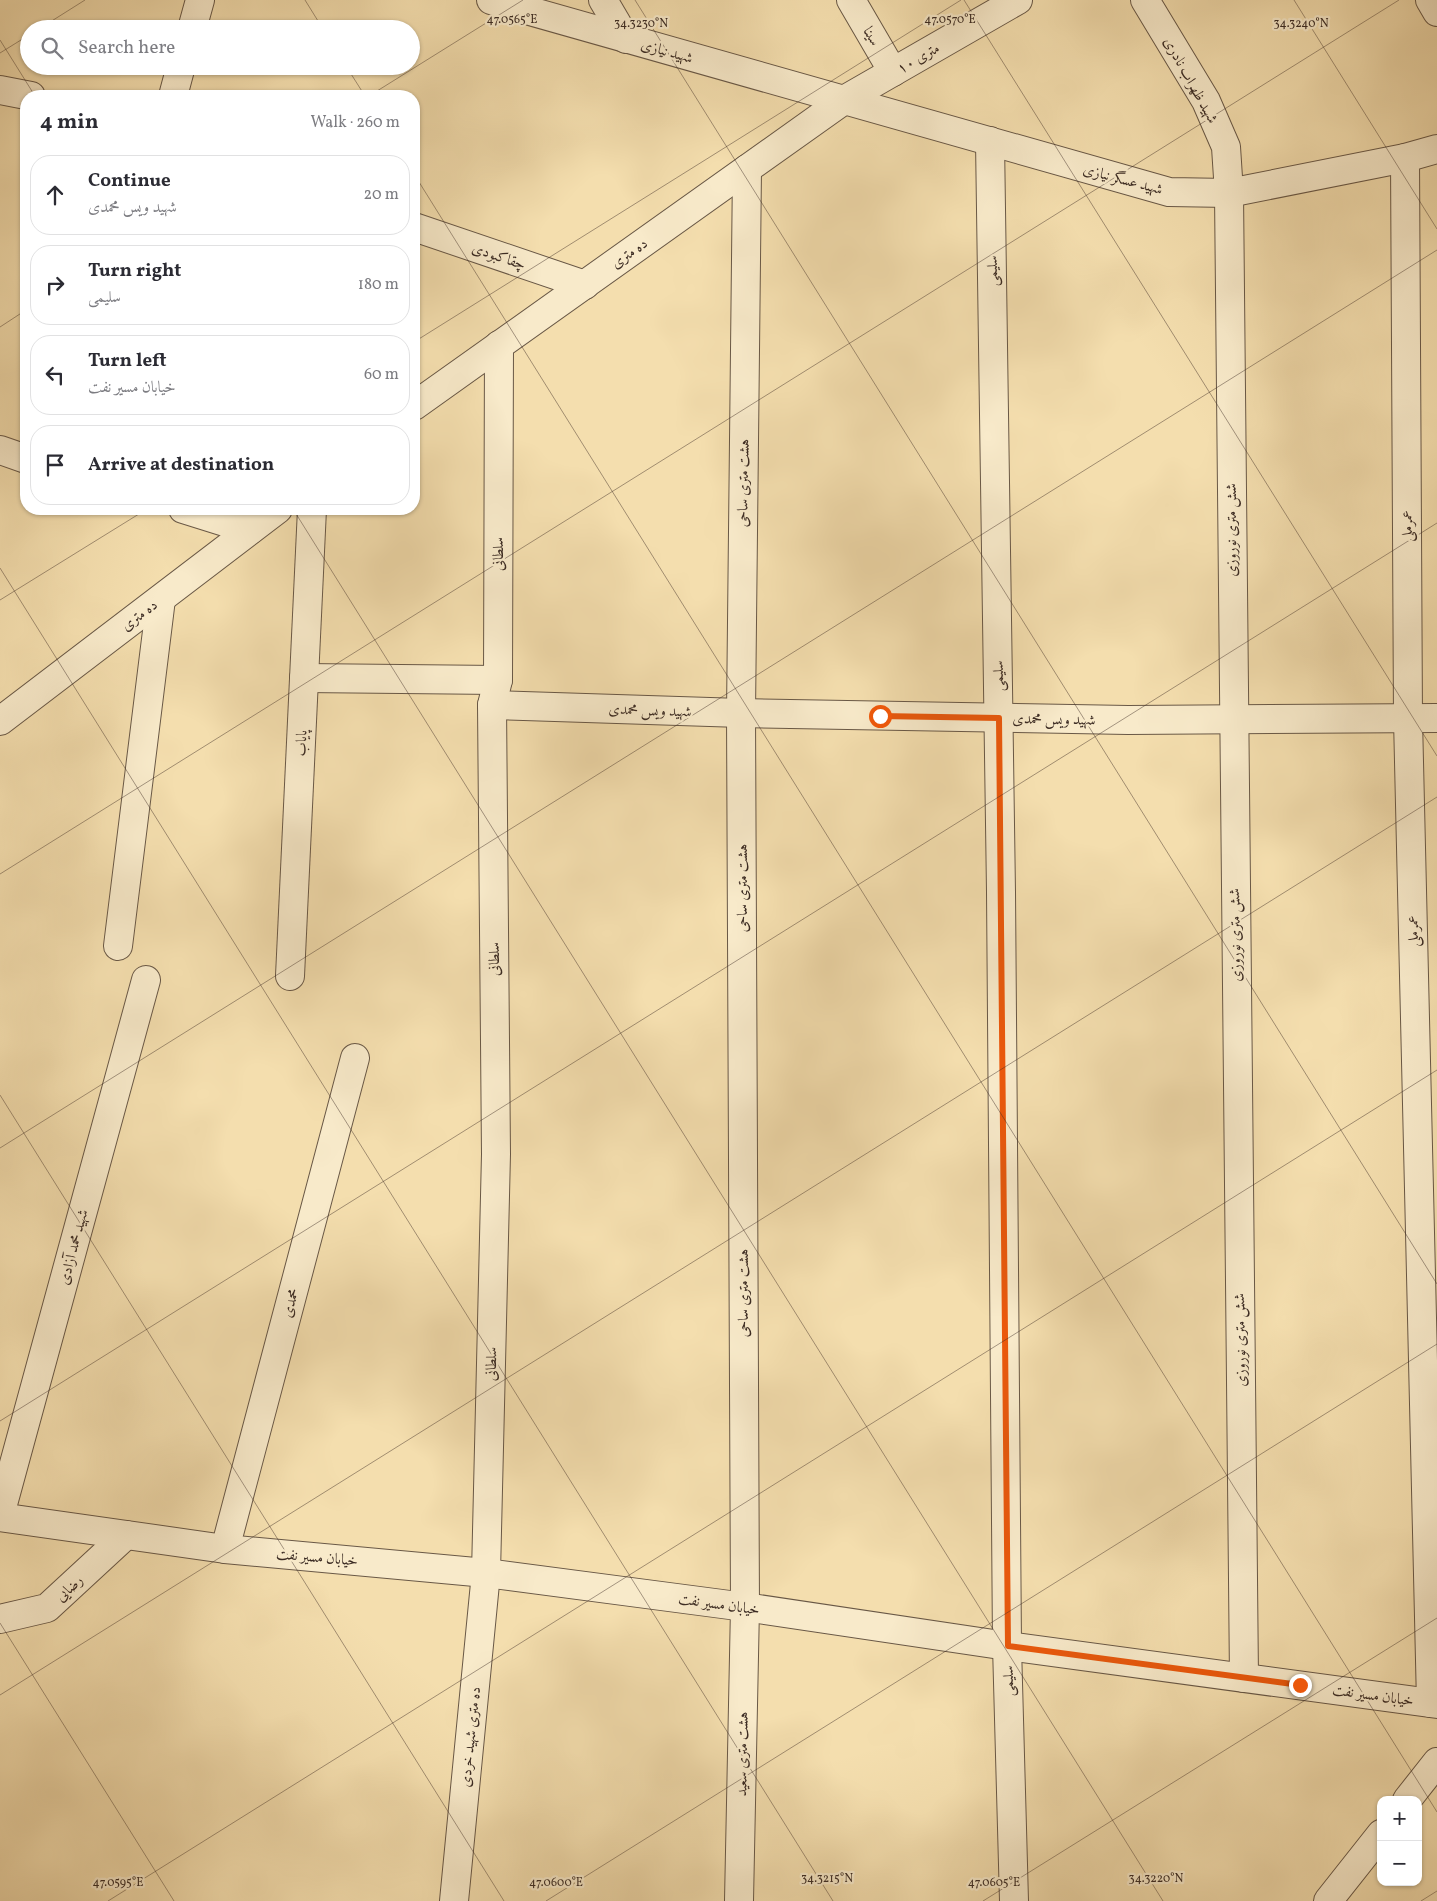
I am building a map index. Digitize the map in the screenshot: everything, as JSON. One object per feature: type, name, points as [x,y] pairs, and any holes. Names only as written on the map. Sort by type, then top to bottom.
[{"type":"street","points":[[194,20],[200,0]]},
{"type":"street","name":"شهید نیازی","points":[[491,0],[626,40],[844,100]]},
{"type":"street","points":[[603,0],[626,40]]},
{"type":"street","name":"سینا","points":[[851,0],[893,72]]},
{"type":"street","name":"۱۰ متری","points":[[844,100],[1018,0]]},
{"type":"street","name":"شهید ظهراب نادری","points":[[1145,0],[1206,101],[1226,147],[1229,193]]},
{"type":"street","points":[[1430,0],[1437,12]]},
{"type":"street","points":[[175,90],[179,75]]},
{"type":"street","points":[[0,90],[20,94]]},
{"type":"street","name":"شهید عسگر نیازی","points":[[844,100],[1169,192],[1229,193],[1405,158],[1437,149]]},
{"type":"street","name":"ده متری","points":[[420,402],[844,100]]},
{"type":"street","name":"سلیمی","points":[[990,142],[999,718],[1008,1646],[1014,1901]]},
{"type":"street","name":"عمرملی","points":[[1405,158],[1408,719],[1434,1704]]},
{"type":"street","name":"هشت متری ساحی","points":[[744,1607],[741,712],[747,169]]},
{"type":"street","name":"شش متری نوروزی","points":[[1229,193],[1244,1678]]},
{"type":"street","name":"چقاکبودی","points":[[420,229],[584,285]]},
{"type":"street","name":"سلطانی","points":[[486,1573],[496,1154],[495,692],[500,345]]},
{"type":"street","points":[[0,450],[20,456]]},
{"type":"street","points":[[202,515],[250,530]]},
{"type":"street","name":"ده متری","points":[[0,722],[270,515]]},
{"type":"street","name":"پایاب","points":[[290,976],[312,515]]},
{"type":"street","points":[[118,946],[160,599]]},
{"type":"street","name":"شهید ویس محمدی","points":[[304,678],[741,712],[1128,720],[1437,718]]},
{"type":"street","name":"شهید محمد آزادی","points":[[0,1516],[146,980]]},
{"type":"street","name":"محمدی","points":[[225,1548],[355,1058]]},
{"type":"street","name":"خیابان مسیر نفت","points":[[0,1516],[225,1548],[486,1573],[744,1607],[1008,1646],[1434,1704]]},
{"type":"street","name":"رضایی","points":[[0,1619],[47,1608],[126,1535]]},
{"type":"street","name":"ده متری شهید خردی","points":[[454,1901],[486,1573]]},
{"type":"street","name":"هشت متری سعید","points":[[739,1901],[744,1607]]},
{"type":"street","points":[[1410,1796],[1437,1762]]},
{"type":"street","points":[[1328,1901],[1377,1839]]},
{"type":"route","points":[[880,716],[999,718],[1008,1646],[1300,1685]]}]
